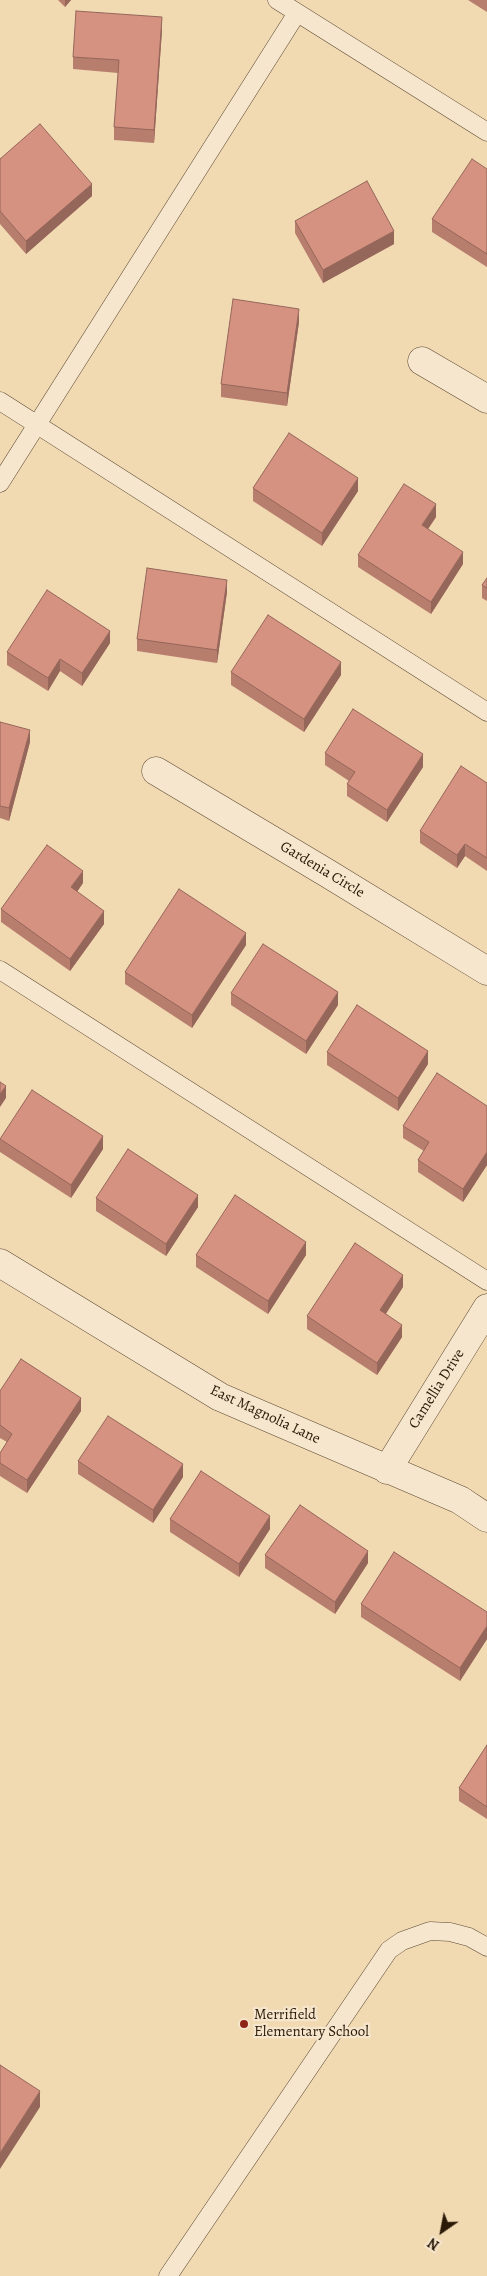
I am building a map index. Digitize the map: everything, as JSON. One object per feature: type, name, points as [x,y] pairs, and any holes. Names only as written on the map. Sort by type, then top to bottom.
[{"type":"street","points":[[422,360],[487,399]]},
{"type":"street","name":"Gardenia Circle","points":[[156,771],[487,971]]},
{"type":"street","name":"East Magnolia Lane","points":[[0,1263],[220,1397],[460,1500],[487,1518]]},
{"type":"street","name":"Camellia Drive","points":[[387,1470],[487,1308]]},
{"type":"lane","points":[[277,0],[487,132]]},
{"type":"lane","points":[[0,483],[297,13]]},
{"type":"lane","points":[[0,401],[487,712]]},
{"type":"lane","points":[[0,970],[487,1281]]},
{"type":"lane","points":[[168,2276],[389,1950],[402,1941],[430,1932],[450,1932],[469,1936],[487,1947]]},
{"type":"building","points":[[76,11],[162,17],[154,130],[114,127],[119,60],[73,57]]},
{"type":"building","points":[[40,124],[92,184],[26,241],[0,211],[0,159]]},
{"type":"building","points":[[472,159],[487,169],[487,254],[432,219]]},
{"type":"building","points":[[367,181],[394,231],[323,270],[295,221]]},
{"type":"building","points":[[233,299],[299,309],[287,393],[221,384]]},
{"type":"building","points":[[289,433],[358,478],[322,533],[253,488]]},
{"type":"building","points":[[404,484],[436,504],[422,525],[463,552],[431,602],[358,555]]},
{"type":"building","points":[[147,568],[227,580],[217,650],[137,639]]},
{"type":"building","points":[[487,578],[487,588],[482,585]]},
{"type":"building","points":[[47,590],[110,631],[82,673],[60,659],[48,678],[7,652]]},
{"type":"building","points":[[268,615],[341,662],[304,719],[231,672]]},
{"type":"building","points":[[353,709],[423,754],[387,810],[347,784],[355,772],[325,753]]},
{"type":"building","points":[[0,722],[30,730],[9,808],[0,806]]},
{"type":"building","points":[[461,766],[487,783],[487,858],[465,844],[457,855],[420,831]]},
{"type":"building","points":[[47,845],[83,871],[71,887],[104,911],[70,959],[1,909]]},
{"type":"building","points":[[179,889],[246,933],[192,1015],[125,972]]},
{"type":"building","points":[[263,944],[338,992],[306,1041],[231,993]]},
{"type":"building","points":[[357,1005],[428,1051],[398,1098],[327,1052]]},
{"type":"building","points":[[437,1073],[487,1106],[487,1152],[463,1189],[418,1160],[429,1142],[403,1126]]},
{"type":"building","points":[[0,1082],[6,1086],[0,1094]]},
{"type":"building","points":[[32,1090],[103,1136],[71,1185],[0,1139]]},
{"type":"building","points":[[128,1149],[198,1195],[166,1244],[96,1198]]},
{"type":"building","points":[[235,1195],[306,1242],[268,1301],[196,1255]]},
{"type":"building","points":[[355,1243],[403,1275],[380,1310],[402,1325],[377,1363],[307,1316]]},
{"type":"building","points":[[21,1359],[81,1398],[27,1480],[0,1463],[0,1453],[12,1434],[0,1425],[0,1391]]},
{"type":"building","points":[[108,1416],[183,1464],[153,1510],[78,1461]]},
{"type":"building","points":[[201,1471],[270,1516],[239,1564],[170,1519]]},
{"type":"building","points":[[300,1505],[368,1551],[335,1602],[265,1555]]},
{"type":"building","points":[[394,1552],[487,1612],[487,1626],[460,1668],[361,1604]]},
{"type":"building","points":[[487,1745],[487,1807],[459,1788]]},
{"type":"building","points":[[0,2065],[40,2091],[0,2153]]},
{"type":"place","name":"Merrifield Elementary School","points":[[244,2024]]}]
